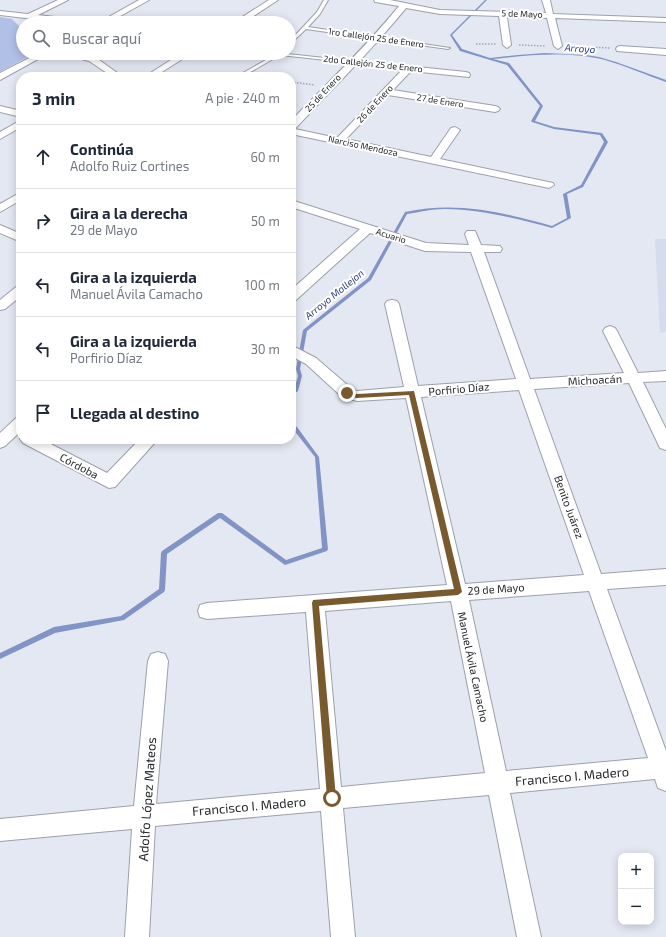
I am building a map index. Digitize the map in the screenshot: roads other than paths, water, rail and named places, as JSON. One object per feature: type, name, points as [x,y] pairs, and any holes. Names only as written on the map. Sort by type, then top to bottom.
[{"type":"street","points":[[0,12],[30,16],[64,0]]},
{"type":"street","points":[[115,16],[145,0]]},
{"type":"street","points":[[248,16],[274,0]]},
{"type":"street","name":"5 de Mayo","points":[[378,0],[440,12],[666,20]]},
{"type":"street","points":[[546,0],[558,46]]},
{"type":"street","name":"25 de Enero","points":[[296,123],[353,61],[378,37],[404,5]]},
{"type":"street","points":[[503,14],[507,45]]},
{"type":"street","points":[[620,48],[666,52]]},
{"type":"street","points":[[0,77],[32,60]]},
{"type":"street","points":[[94,60],[112,72]]},
{"type":"street","points":[[156,72],[176,60]]},
{"type":"street","name":"2do Callejón 25 de Enero","points":[[381,65],[466,75]]},
{"type":"street","name":"26 de Enero","points":[[340,140],[410,68]]},
{"type":"street","name":"27 de Enero","points":[[385,92],[495,109]]},
{"type":"street","points":[[0,109],[16,113]]},
{"type":"street","points":[[0,136],[16,126]]},
{"type":"street","points":[[434,161],[455,130]]},
{"type":"street","name":"Narciso Mendoza","points":[[296,132],[549,185]]},
{"type":"street","points":[[0,209],[16,198]]},
{"type":"street","name":"Acuario","points":[[296,205],[425,247],[474,242],[496,249]]},
{"type":"street","points":[[0,229],[16,236]]},
{"type":"street","points":[[296,293],[367,229]]},
{"type":"street","name":"Benito Juárez","points":[[474,242],[664,771]]},
{"type":"street","points":[[0,306],[16,294]]},
{"type":"street","name":"Manuel Ávila Camacho","points":[[392,304],[458,592],[529,937]]},
{"type":"street","points":[[610,330],[666,444]]},
{"type":"street","name":"Porfirio Díaz","points":[[296,353],[311,361],[347,393],[357,396],[524,384]]},
{"type":"street","name":"Michoacán","points":[[524,384],[666,376]]},
{"type":"street","points":[[0,442],[14,428]]},
{"type":"street","name":"Córdoba","points":[[37,444],[109,482],[145,444]]},
{"type":"street","name":"29 de Mayo","points":[[206,611],[666,577]]},
{"type":"street","points":[[315,603],[343,937]]},
{"type":"street","name":"Adolfo López Mateos","points":[[137,937],[144,816],[158,661]]},
{"type":"street","name":"Francisco I. Madero","points":[[0,830],[497,783],[664,771]]},
{"type":"lane","points":[[296,37],[319,13],[326,0]]},
{"type":"lane","name":"1ro Callejón 25 de Enero","points":[[305,28],[448,48]]},
{"type":"lane","name":"2do Callejón 25 de Enero","points":[[296,56],[381,65]]},
{"type":"lane","points":[[246,72],[269,60]]},
{"type":"waterway","name":"Arroyo Mollejon","points":[[296,391],[300,376],[298,369],[305,330],[370,279],[406,213],[443,208],[462,209],[498,214],[552,227],[569,218],[565,194],[582,186],[606,142],[601,134],[554,128],[533,121],[542,106],[508,64],[461,50],[451,35],[486,0]]},
{"type":"waterway","name":"Arroyo","points":[[491,58],[545,54],[586,56],[615,62],[666,81]]},
{"type":"waterway","name":"Arroyo Mollejon","points":[[0,656],[54,630],[122,618],[162,590],[164,553],[220,515],[285,563],[325,549],[317,457],[296,429]]}]
